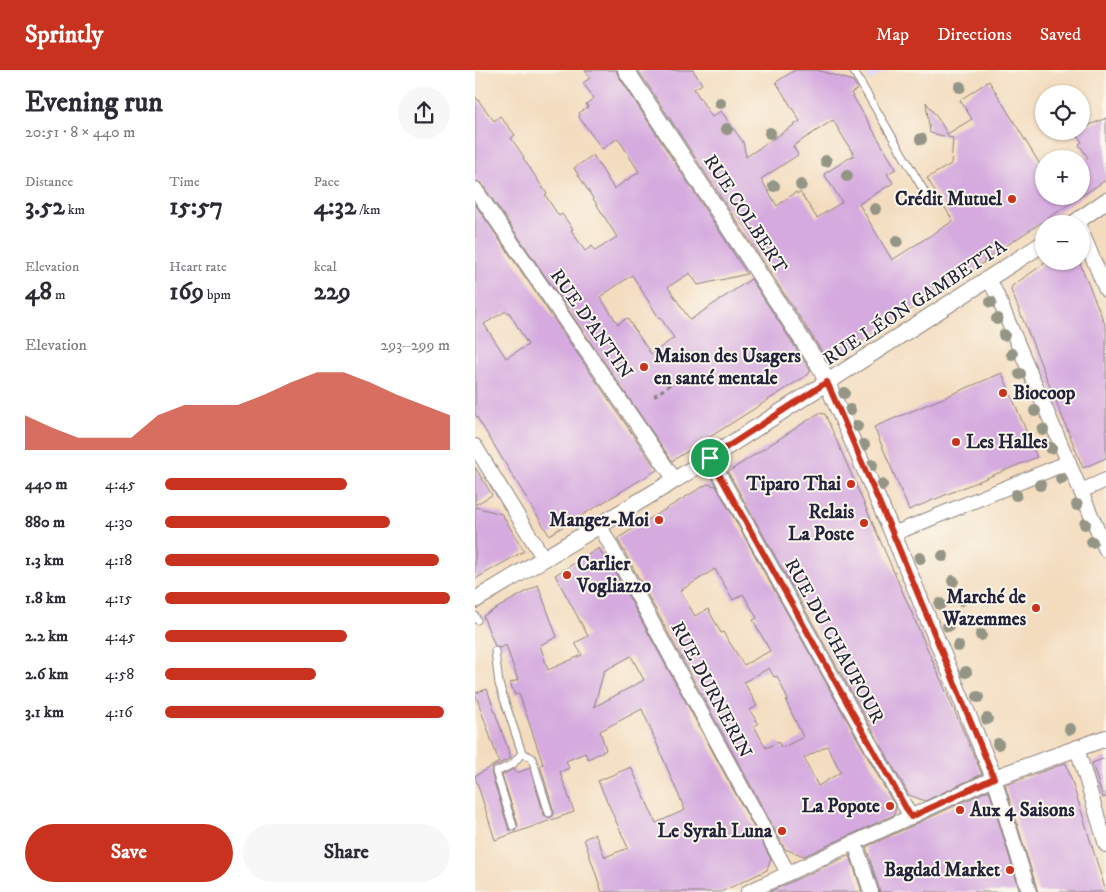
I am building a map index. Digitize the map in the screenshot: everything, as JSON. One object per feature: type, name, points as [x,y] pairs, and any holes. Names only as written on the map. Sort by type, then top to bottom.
[{"type":"street","name":"RUE COLBERT","points":[[626,70],[805,342],[827,382],[893,534],[994,778]]},
{"type":"street","name":"RUE D'ANTIN","points":[[475,189],[675,480]]},
{"type":"street","points":[[1089,215],[1106,201]]},
{"type":"street","name":"RUE LÉON GAMBETTA","points":[[475,600],[675,480],[1035,249]]},
{"type":"street","points":[[1090,252],[1106,290]]},
{"type":"street","points":[[989,279],[1106,550]]},
{"type":"street","points":[[475,446],[544,559]]},
{"type":"street","name":"RUE DU CHAUFOUR","points":[[710,458],[911,817]]},
{"type":"street","points":[[893,534],[1069,462]]},
{"type":"street","points":[[1081,490],[1104,481]]},
{"type":"street","name":"RUE DURNERIN","points":[[600,526],[781,879]]},
{"type":"street","points":[[748,892],[781,879],[994,778],[1106,738]]},
{"type":"street","points":[[1077,748],[1106,845]]},
{"type":"street","points":[[994,778],[1029,892]]},
{"type":"street","points":[[855,843],[871,892]]},
{"type":"lane","points":[[853,70],[927,196]]},
{"type":"lane","points":[[495,651],[499,684],[522,753],[532,758],[549,813]]},
{"type":"lane","points":[[513,826],[496,772],[513,764],[522,753]]},
{"type":"path","points":[[654,396],[674,382]]},
{"type":"shaded area","points":[[863,70],[888,70],[870,81]]},
{"type":"building","points":[[585,70],[616,70],[747,274],[698,285],[690,273],[668,287],[690,320],[751,279],[810,370],[809,374],[672,461],[482,184],[475,180],[475,96],[494,121],[500,116],[515,135],[511,138],[547,194],[545,195],[559,216],[562,214],[573,229],[571,230],[585,251],[592,246],[595,251],[617,237],[574,168],[593,155],[614,189],[639,172],[618,138],[602,149],[579,117],[579,113],[588,107],[586,104],[594,98],[583,83],[590,78]],"holes":[[[632,275],[674,338],[651,354],[627,318],[618,324],[600,297]]]},
{"type":"building","points":[[638,70],[693,70],[702,84],[694,89],[712,117],[721,111],[743,142],[746,157],[800,121],[776,82],[795,70],[817,70],[853,81],[858,89],[851,93],[896,169],[887,174],[893,183],[859,204],[892,260],[953,221],[927,178],[951,164],[953,138],[930,133],[926,102],[947,134],[972,119],[960,100],[989,81],[1035,156],[1035,205],[1068,205],[1053,215],[1035,215],[1035,227],[983,261],[986,261],[836,358],[825,356]],"holes":[[[833,120],[854,155],[824,174],[842,202],[817,218],[800,192],[797,194],[796,192],[777,206],[761,179],[798,155],[793,146]]]},
{"type":"building","points":[[1106,118],[1106,180],[1090,191],[1090,150],[1083,150],[1079,144],[1082,142],[1081,140],[1090,140],[1090,125]]},
{"type":"building","points":[[475,204],[657,470],[549,535],[475,414]],"holes":[[[506,311],[507,313],[509,312],[528,345],[506,358],[484,324]]]},
{"type":"building","points":[[1035,270],[1083,270],[1106,327],[1106,458],[1083,468],[1011,290],[1012,286]]},
{"type":"building","name":"Les Halles","points":[[1002,373],[1037,457],[909,510],[874,427]]},
{"type":"building","points":[[819,413],[825,414],[982,774],[925,801],[909,795],[728,472]]},
{"type":"building","points":[[475,467],[492,495],[475,505]]},
{"type":"building","points":[[707,484],[716,486],[896,808],[894,815],[804,856],[785,849],[618,538]],"holes":[[[715,569],[733,600],[743,594],[757,618],[753,620],[770,651],[744,665],[723,632],[721,633],[708,609],[695,616],[680,591]],[[769,668],[774,677],[777,676],[788,700],[786,701],[803,737],[782,748],[778,742],[766,748],[754,726],[758,724],[750,710],[757,706],[744,682]],[[827,746],[841,772],[818,786],[804,758]]]},
{"type":"building","points":[[475,507],[502,514],[524,551],[475,579]]},
{"type":"building","points":[[599,548],[613,573],[614,570],[771,859],[767,870],[721,892],[602,892],[584,839],[595,834],[605,857],[628,848],[598,781],[631,767],[656,823],[685,810],[642,709],[600,731],[606,750],[588,759],[585,753],[566,761],[569,768],[560,772],[574,812],[495,840],[475,776],[499,762],[475,693],[487,689],[511,758],[493,767],[491,772],[509,830],[515,831],[518,825],[502,775],[514,769],[516,773],[530,768],[544,815],[550,818],[554,812],[540,765],[543,764],[519,693],[515,695],[510,683],[518,680],[506,645],[500,648],[495,646],[483,616],[538,585],[557,637],[540,645],[548,670],[582,655],[575,643],[588,636],[555,575]],"holes":[[[631,656],[644,680],[594,707],[604,671]]]},
{"type":"building","points":[[1106,758],[1106,797],[1103,798],[1092,763]]},
{"type":"building","points":[[1066,763],[1106,892],[1038,892],[1005,785]]},
{"type":"building","points":[[989,790],[1020,892],[880,892],[866,847]]},
{"type":"building","points":[[850,855],[862,892],[769,892]]},
{"type":"place","name":"Crédit Mutuel","points":[[1012,199]]},
{"type":"place","name":"Maison des Usagers en santé mentale","points":[[644,367]]},
{"type":"place","name":"Biocoop","points":[[1003,393]]},
{"type":"place","name":"Les Halles","points":[[956,442]]},
{"type":"place","name":"Tiparo Thai","points":[[851,484]]},
{"type":"place","name":"Mangez-Moi","points":[[659,520]]},
{"type":"place","name":"Relais La Poste","points":[[864,523]]},
{"type":"place","name":"Carlier Vogliazzo","points":[[567,575]]},
{"type":"place","name":"Marché de Wazemmes","points":[[1036,608]]},
{"type":"place","name":"La Popote","points":[[890,806]]},
{"type":"place","name":"Aux 4 Saisons","points":[[960,810]]},
{"type":"place","name":"Le Syrah Luna","points":[[782,831]]},
{"type":"place","name":"Bagdad Market","points":[[1010,870]]},
{"type":"route","points":[[827,382],[893,534],[994,778],[911,817],[710,458],[827,382]]}]
